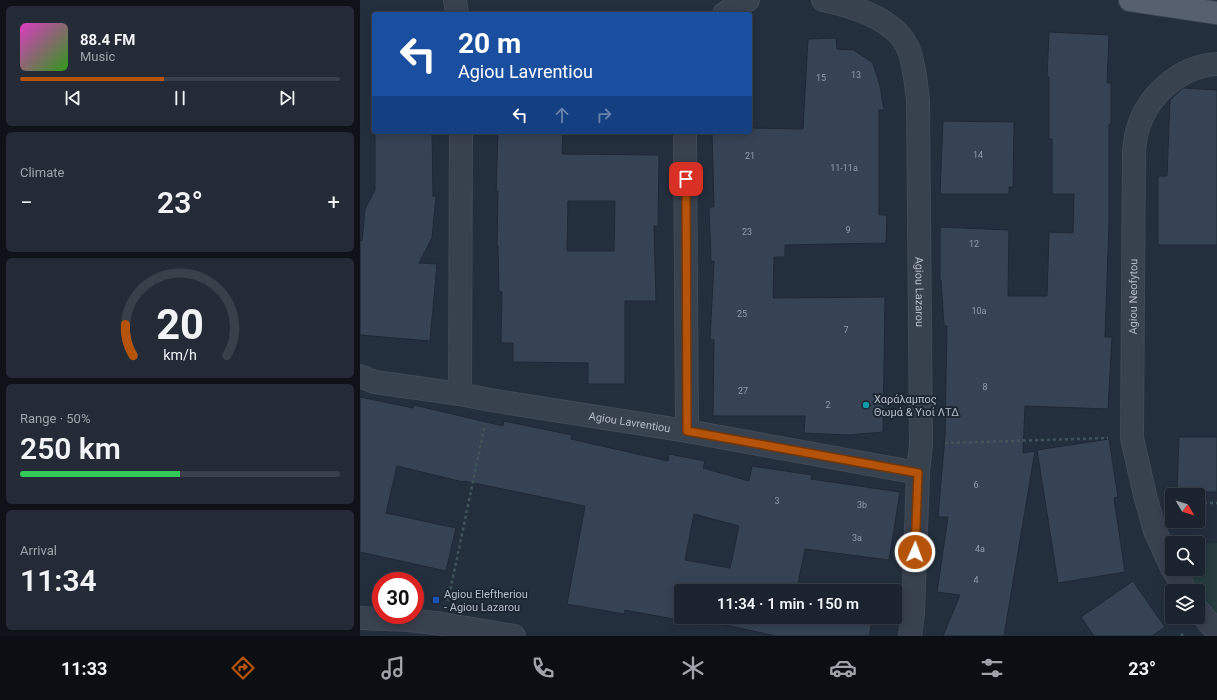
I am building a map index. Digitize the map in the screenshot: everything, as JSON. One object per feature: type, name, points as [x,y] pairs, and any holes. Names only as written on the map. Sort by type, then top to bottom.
[{"type":"main road","points":[[1130,0],[1217,13]]},
{"type":"street","points":[[455,0],[457,12]]},
{"type":"street","points":[[727,12],[740,3],[748,0]]},
{"type":"street","name":"Agiou Lazarou","points":[[823,0],[843,4],[879,19],[895,32],[907,46],[914,73],[918,100],[921,444],[918,473],[913,614],[910,636]]},
{"type":"street","name":"Agiou Neofytou","points":[[1165,553],[1155,531],[1132,438],[1134,151],[1137,131],[1150,103],[1161,89],[1181,74],[1199,66],[1217,64]]},
{"type":"street","points":[[460,394],[461,134]]},
{"type":"street","points":[[686,134],[687,431]]},
{"type":"street","name":"Agiou Lavrentiou","points":[[360,376],[375,382],[460,394],[687,431],[918,473]]},
{"type":"street","points":[[360,618],[443,624],[514,636]]},
{"type":"street","points":[[1205,618],[1217,632]]},
{"type":"path","points":[[443,624],[490,400]]},
{"type":"path","points":[[921,444],[1132,438]]},
{"type":"path","points":[[1205,503],[1217,503]]},
{"type":"green space","points":[[1217,543],[1217,623],[1209,615],[1205,606],[1205,584],[1194,584],[1190,576],[1205,576],[1205,544]]},
{"type":"building","points":[[1049,32],[1109,35],[1107,83],[1111,83],[1111,124],[1109,124],[1109,223],[1105,337],[1112,337],[1108,409],[1025,406],[1023,453],[1035,451],[1004,636],[943,636],[960,595],[937,592],[948,517],[938,517],[945,435],[947,326],[944,326],[940,280],[940,227],[1009,230],[1008,296],[1047,296],[1049,232],[1073,233],[1074,194],[1052,194],[1052,139],[1049,139],[1049,77],[1047,77]]},
{"type":"building","points":[[836,38],[837,49],[854,50],[873,63],[880,86],[884,110],[879,110],[879,215],[887,215],[886,243],[785,245],[785,257],[774,257],[773,298],[885,297],[883,432],[848,435],[804,433],[805,416],[713,416],[714,340],[710,340],[714,261],[711,261],[709,207],[714,207],[712,134],[752,134],[752,128],[803,129],[808,39]]},
{"type":"building","points":[[1183,88],[1217,90],[1217,245],[1158,245],[1158,176],[1167,176],[1170,100]]},
{"type":"building","points":[[943,121],[1014,122],[1013,187],[1009,187],[1009,194],[940,194]]},
{"type":"building","points":[[375,134],[432,134],[433,196],[436,196],[432,238],[419,263],[437,264],[430,341],[360,335],[360,240],[362,241],[365,209],[375,190]]},
{"type":"building","points":[[498,134],[563,134],[562,154],[659,155],[658,226],[654,226],[656,301],[625,301],[625,384],[588,384],[588,363],[513,362],[513,343],[501,343],[502,292],[499,292],[497,246],[498,191],[496,191]],"holes":[[[568,201],[615,201],[614,251],[567,251]]]},
{"type":"building","points":[[360,397],[413,408],[414,405],[503,426],[504,421],[572,435],[571,439],[668,461],[669,454],[705,461],[703,468],[749,481],[752,466],[812,475],[811,479],[900,492],[889,560],[805,549],[798,584],[674,584],[674,619],[625,610],[624,614],[567,604],[585,506],[463,482],[397,466],[386,513],[456,528],[446,571],[360,552]],"holes":[[[694,514],[739,526],[730,568],[685,560]]]},
{"type":"building","points":[[1179,437],[1217,437],[1217,492],[1205,492],[1205,488],[1177,488]]},
{"type":"building","points":[[1109,439],[1118,497],[1114,498],[1125,572],[1058,583],[1037,450]]},
{"type":"building","points":[[1133,581],[1165,627],[1152,636],[1094,636],[1081,617]]},
{"type":"building","points":[[721,624],[872,624],[869,636],[776,636]]},
{"type":"place","name":"Χαράλαμπος Θωμά & Υιοί ΛΤΔ","points":[[866,405]]},
{"type":"place","name":"Agiou Eleftheriou - Agiou Lazarou","points":[[436,600]]},
{"type":"route","points":[[686,179],[687,431],[918,473],[915,552]]}]
